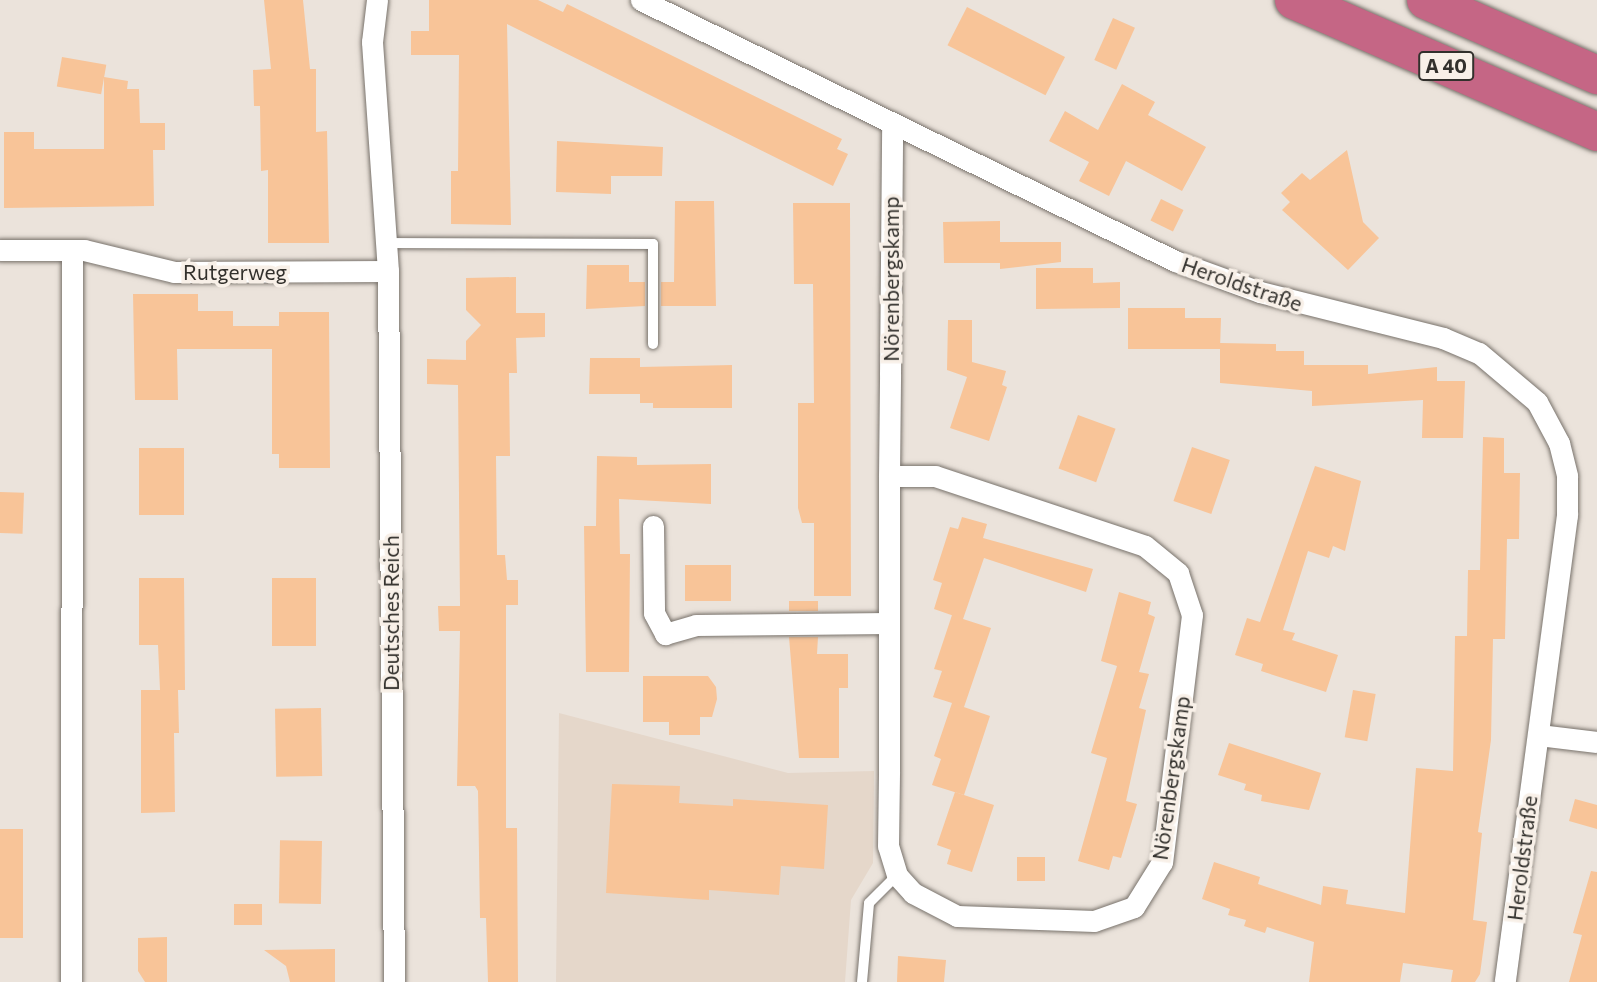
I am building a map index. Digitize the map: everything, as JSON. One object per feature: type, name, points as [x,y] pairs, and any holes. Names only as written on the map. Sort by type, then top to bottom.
[{"type":"highway","name":"A 40","points":[[1294,0],[1597,132]]},
{"type":"highway","name":"A 40","points":[[1426,0],[1597,75]]},
{"type":"street","name":"Deutsches Reich","points":[[377,0],[372,42],[388,271],[394,982]]},
{"type":"street","name":"Heroldstraße","points":[[640,0],[1195,269],[1347,318],[1443,338],[1479,353],[1514,377],[1545,415],[1567,476],[1539,735],[1505,982]]},
{"type":"street","name":"Nörenbergskamp","points":[[890,476],[935,477],[1145,546],[1178,573],[1192,615],[1162,862],[1134,907],[1094,921],[957,916],[913,893],[897,875],[888,846],[889,623],[892,124]]},
{"type":"street","name":"Rutgerweg","points":[[0,250],[72,250],[174,272],[388,271]]},
{"type":"street","points":[[71,982],[72,250]]},
{"type":"street","points":[[653,526],[654,613],[665,634],[696,625],[889,623]]},
{"type":"street","points":[[1539,735],[1597,742]]},
{"type":"lane","points":[[386,243],[653,244],[653,344]]},
{"type":"lane","points":[[862,982],[869,903],[897,875]]},
{"type":"shaded area","points":[[559,713],[788,773],[874,771],[873,863],[851,900],[845,982],[556,982]]},
{"type":"building","points":[[264,0],[303,0],[310,69],[316,69],[316,132],[327,131],[329,243],[268,243],[268,170],[261,171],[260,106],[254,106],[253,70],[271,69]]},
{"type":"building","points":[[429,0],[538,0],[563,12],[567,4],[842,139],[837,149],[848,154],[833,186],[507,24],[511,225],[451,224],[451,171],[458,171],[459,55],[411,55],[411,31],[429,31]]},
{"type":"building","points":[[967,7],[1065,57],[1045,95],[947,45]]},
{"type":"building","points":[[1113,18],[1135,28],[1116,70],[1094,60]]},
{"type":"building","points":[[62,57],[106,65],[101,94],[57,87]]},
{"type":"building","points":[[104,77],[128,81],[127,89],[139,89],[140,123],[165,123],[165,150],[153,150],[154,206],[4,208],[4,132],[34,132],[34,149],[104,149]]},
{"type":"building","points":[[1122,84],[1155,102],[1148,115],[1206,147],[1182,191],[1126,161],[1109,196],[1079,181],[1089,162],[1049,141],[1065,111],[1098,130]]},
{"type":"building","points":[[557,141],[663,147],[662,176],[611,176],[611,194],[556,192]]},
{"type":"building","points":[[1347,150],[1363,222],[1379,238],[1348,270],[1282,210],[1290,202],[1281,193],[1302,173],[1310,180]]},
{"type":"building","points":[[1161,199],[1183,210],[1173,232],[1150,221]]},
{"type":"building","points":[[675,201],[714,201],[716,306],[661,306],[661,282],[674,282]]},
{"type":"building","points":[[793,203],[850,203],[851,596],[814,596],[814,523],[802,523],[798,508],[798,403],[814,403],[813,284],[794,284]]},
{"type":"building","points":[[1000,221],[1000,242],[1061,242],[1061,262],[1000,269],[1000,263],[944,263],[943,222]]},
{"type":"building","points":[[587,265],[629,265],[629,282],[645,282],[645,306],[586,309]]},
{"type":"building","points":[[1036,268],[1093,268],[1093,283],[1120,282],[1120,308],[1036,309]]},
{"type":"building","points":[[516,277],[516,313],[545,313],[545,337],[516,338],[517,373],[509,373],[510,456],[496,456],[497,555],[505,555],[507,580],[518,580],[518,605],[506,605],[506,828],[517,828],[518,982],[488,982],[486,918],[480,918],[478,791],[475,786],[457,786],[460,631],[439,631],[438,606],[460,606],[458,385],[427,384],[427,359],[466,360],[466,341],[481,325],[466,310],[466,278]]},
{"type":"building","points":[[133,294],[198,294],[198,311],[233,311],[233,326],[279,326],[279,312],[329,312],[330,468],[279,468],[279,454],[272,454],[272,349],[177,349],[178,400],[135,400]]},
{"type":"building","points":[[1128,308],[1185,308],[1185,318],[1221,318],[1220,349],[1128,349]]},
{"type":"building","points":[[948,320],[972,320],[972,362],[1006,371],[1002,385],[1007,387],[989,441],[950,428],[967,377],[947,370]]},
{"type":"building","points":[[1220,343],[1276,344],[1276,351],[1304,351],[1304,365],[1368,365],[1368,374],[1437,367],[1437,381],[1465,381],[1463,438],[1422,438],[1423,400],[1312,406],[1312,391],[1220,383]]},
{"type":"building","points":[[590,358],[640,358],[640,367],[732,365],[732,408],[653,408],[653,403],[640,403],[640,394],[589,394]]},
{"type":"building","points":[[1078,415],[1116,429],[1096,482],[1059,469]]},
{"type":"building","points":[[1483,437],[1504,438],[1504,473],[1520,473],[1519,539],[1507,539],[1505,639],[1493,639],[1491,740],[1478,832],[1482,833],[1473,920],[1487,922],[1480,974],[1475,982],[1451,982],[1453,970],[1403,963],[1400,982],[1309,982],[1314,942],[1267,927],[1265,933],[1244,926],[1246,920],[1228,915],[1230,909],[1202,899],[1214,862],[1260,877],[1258,884],[1321,905],[1323,886],[1348,890],[1346,904],[1405,913],[1416,768],[1453,771],[1455,636],[1467,636],[1468,570],[1480,570]]},
{"type":"building","points":[[1192,447],[1230,460],[1211,514],[1173,501]]},
{"type":"building","points":[[139,448],[184,448],[184,515],[139,515]]},
{"type":"building","points":[[597,456],[637,457],[637,465],[711,464],[711,504],[619,499],[620,554],[630,554],[629,672],[586,672],[584,526],[596,526]]},
{"type":"building","points":[[1315,466],[1361,481],[1345,551],[1333,546],[1329,558],[1308,551],[1283,630],[1295,633],[1292,640],[1338,655],[1326,692],[1261,671],[1263,664],[1235,655],[1247,618],[1260,622]]},
{"type":"building","points":[[0,492],[24,493],[23,534],[0,533]]},
{"type":"building","points":[[962,517],[987,524],[983,538],[1093,569],[1086,592],[984,558],[963,619],[991,628],[964,707],[958,705],[990,716],[964,795],[932,785],[941,759],[934,756],[952,703],[933,697],[942,671],[934,669],[952,615],[934,609],[942,583],[933,580],[950,527],[958,529]]},
{"type":"building","points":[[685,565],[731,565],[731,601],[685,601]]},
{"type":"building","points":[[139,578],[184,578],[185,690],[178,690],[179,733],[174,733],[175,812],[141,813],[141,690],[160,690],[158,645],[139,645]]},
{"type":"building","points":[[272,578],[316,578],[316,646],[272,646]]},
{"type":"building","points":[[1119,592],[1151,602],[1148,614],[1155,617],[1139,672],[1149,674],[1139,708],[1146,710],[1126,801],[1137,804],[1121,858],[1113,856],[1109,870],[1078,861],[1107,758],[1091,753],[1117,666],[1101,661]]},
{"type":"building","points":[[789,601],[818,601],[818,611],[789,611]]},
{"type":"building","points":[[789,637],[818,637],[817,654],[848,654],[848,688],[839,688],[839,758],[799,758]]},
{"type":"building","points":[[643,676],[708,676],[716,687],[717,699],[712,717],[700,717],[700,735],[669,735],[669,722],[643,722]]},
{"type":"building","points":[[1353,690],[1376,694],[1367,741],[1345,737]]},
{"type":"building","points":[[321,708],[322,776],[276,777],[275,709]]},
{"type":"building","points":[[1229,743],[1321,773],[1309,810],[1261,801],[1262,795],[1244,790],[1246,784],[1218,775]]},
{"type":"building","points":[[612,784],[680,786],[679,803],[733,806],[733,799],[828,805],[824,869],[781,866],[779,895],[709,890],[709,900],[606,893]]},
{"type":"building","points":[[955,792],[994,805],[972,872],[947,864],[951,850],[937,845]]},
{"type":"building","points":[[1575,799],[1597,805],[1597,829],[1569,821]]},
{"type":"building","points":[[0,829],[23,829],[23,938],[0,938]]},
{"type":"building","points":[[280,840],[322,841],[321,904],[279,903]]},
{"type":"building","points":[[1017,857],[1045,857],[1045,881],[1017,881]]},
{"type":"building","points":[[1591,871],[1597,872],[1597,982],[1569,982],[1582,935],[1573,933]]},
{"type":"building","points":[[234,904],[262,904],[262,925],[234,925]]},
{"type":"building","points":[[167,937],[167,982],[145,982],[138,971],[138,938]]},
{"type":"building","points":[[335,949],[335,982],[290,982],[286,966],[264,950]]},
{"type":"building","points":[[898,956],[946,960],[944,982],[897,982]]}]
